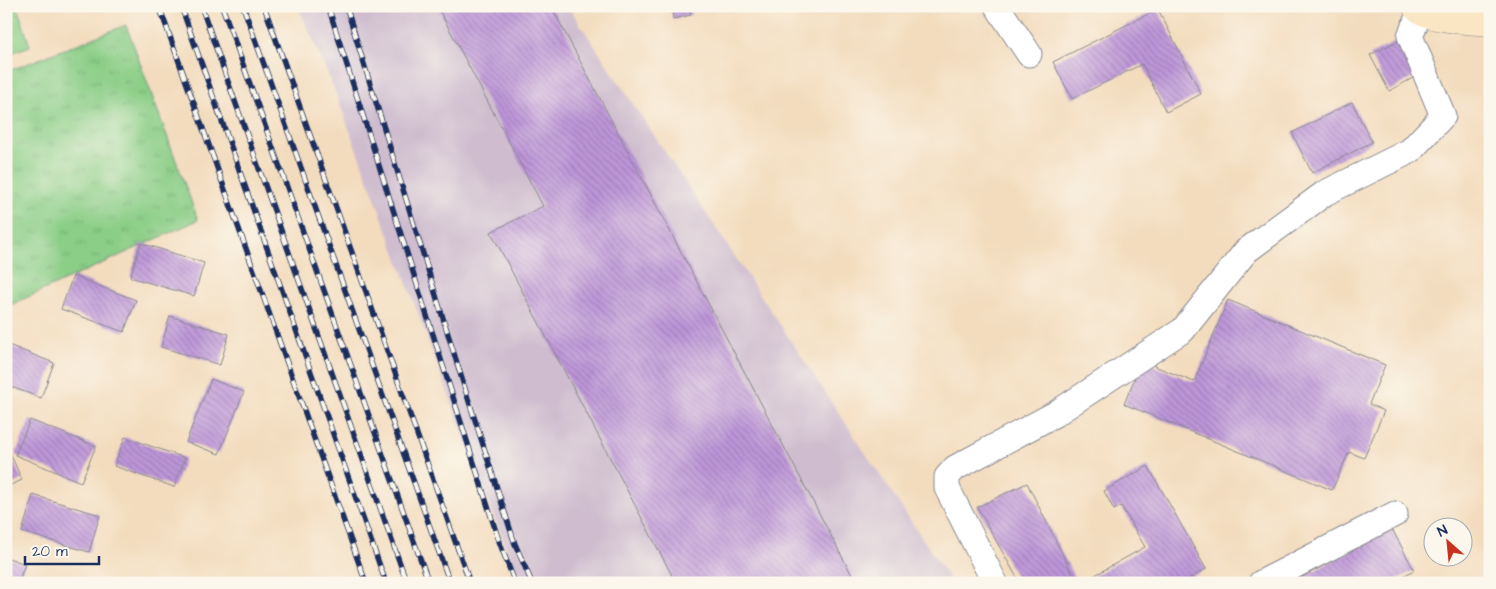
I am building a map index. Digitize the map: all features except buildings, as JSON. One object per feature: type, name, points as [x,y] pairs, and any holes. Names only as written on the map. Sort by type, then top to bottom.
[{"type":"street","points":[[997,6],[1029,54]]},
{"type":"street","points":[[995,583],[947,488],[947,477],[955,468],[1055,414],[1183,330],[1246,251],[1325,193],[1410,151],[1443,116],[1410,36],[1418,8],[1454,19],[1490,22]]},
{"type":"street","points":[[1261,583],[1395,514]]},
{"type":"shaded area","points":[[298,6],[568,6],[952,583],[519,583],[333,86]]},
{"type":"green space","points":[[6,6],[17,6],[30,46],[6,55]]},
{"type":"green space","points":[[126,25],[198,220],[6,307],[6,72]]},
{"type":"railway","points":[[159,6],[366,583]]},
{"type":"railway","points":[[181,6],[386,583]]},
{"type":"railway","points":[[201,6],[407,583]]},
{"type":"railway","points":[[222,6],[429,583]]},
{"type":"railway","points":[[243,6],[450,583]]},
{"type":"railway","points":[[264,6],[470,583]]},
{"type":"railway","points":[[328,6],[499,541],[515,583]]},
{"type":"railway","points":[[346,6],[466,392],[515,544],[532,583]]}]
